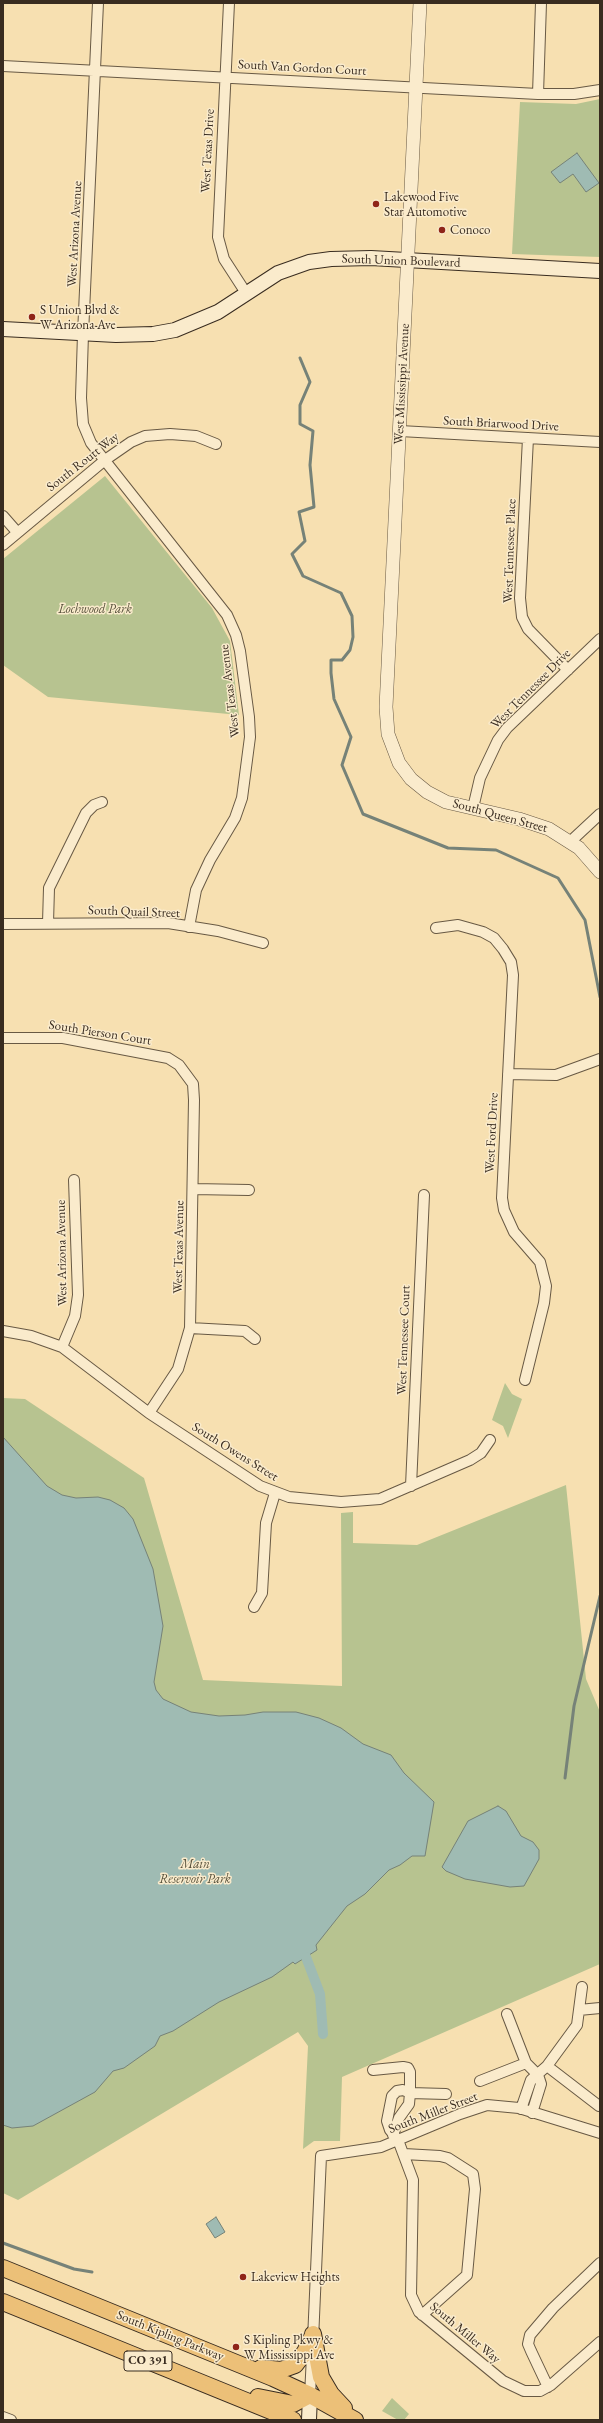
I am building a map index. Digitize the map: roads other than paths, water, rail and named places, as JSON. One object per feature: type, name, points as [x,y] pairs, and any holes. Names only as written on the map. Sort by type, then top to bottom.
[{"type":"main road","name":"South Union Boulevard","points":[[3,329],[129,335],[175,330],[207,318],[278,273],[320,260],[346,258],[408,260],[600,271]]},
{"type":"main road","name":"South Kipling Parkway","points":[[3,2268],[310,2394],[355,2420]]},
{"type":"main road","name":"CO 391","points":[[3,2302],[293,2420]]},
{"type":"main road","points":[[230,2360],[273,2371],[291,2368],[301,2359],[313,2334]]},
{"type":"main road","points":[[313,2334],[318,2365],[326,2386],[340,2404],[361,2420]]},
{"type":"main road","points":[[209,2386],[286,2404],[299,2402],[310,2394]]},
{"type":"main road","points":[[309,2420],[310,2394]]},
{"type":"main road","points":[[247,2402],[271,2420]]},
{"type":"street","name":"West Arizona Avenue","points":[[98,3],[81,398],[83,424],[91,443],[105,460]]},
{"type":"street","name":"West Texas Drive","points":[[229,3],[218,237],[224,259],[246,293]]},
{"type":"street","name":"West Mississippi Avenue","points":[[399,763],[390,743],[386,707],[420,3]]},
{"type":"street","points":[[538,94],[541,3]]},
{"type":"street","name":"South Van Gordon Court","points":[[3,66],[538,94],[574,94],[600,90]]},
{"type":"street","name":"South Briarwood Drive","points":[[400,431],[600,442]]},
{"type":"street","name":"South Routt Way","points":[[3,545],[16,532],[105,460],[131,442],[152,435],[196,436],[216,444]]},
{"type":"street","name":"West Tennessee Place","points":[[528,438],[520,598],[522,617],[528,629],[568,670]]},
{"type":"street","name":"West Texas Avenue","points":[[105,460],[227,615],[236,635],[240,651],[250,738],[242,798],[235,818],[210,860],[196,890],[189,927]]},
{"type":"street","points":[[3,516],[16,532]]},
{"type":"street","name":"West Tennessee Drive","points":[[473,808],[480,778],[498,740],[507,728],[600,639]]},
{"type":"street","name":"South Queen Street","points":[[399,763],[411,779],[427,792],[446,802],[532,822],[571,841],[600,872]]},
{"type":"street","points":[[48,923],[49,888],[86,813],[94,805],[102,802]]},
{"type":"street","points":[[571,841],[600,814]]},
{"type":"street","name":"South Quail Street","points":[[3,924],[168,923],[263,943]]},
{"type":"street","name":"West Ford Drive","points":[[436,928],[458,925],[483,932],[494,938],[511,962],[513,974],[513,994],[502,1198],[504,1210],[514,1232],[540,1262],[546,1286],[544,1303],[525,1380]]},
{"type":"street","name":"South Pierson Court","points":[[3,1038],[63,1038],[135,1050],[168,1058],[186,1074]]},
{"type":"street","points":[[508,1074],[556,1075],[600,1059]]},
{"type":"street","name":"West Texas Avenue","points":[[149,1413],[178,1369],[190,1328],[194,1100],[193,1084],[186,1074]]},
{"type":"street","name":"West Arizona Avenue","points":[[62,1347],[75,1316],[78,1295],[74,1180]]},
{"type":"street","points":[[193,1189],[249,1190]]},
{"type":"street","name":"West Tennessee Court","points":[[411,1486],[424,1194]]},
{"type":"street","points":[[190,1328],[245,1331],[255,1339]]},
{"type":"street","name":"South Owens Street","points":[[3,1331],[31,1336],[62,1347],[149,1413],[260,1486],[275,1493],[317,1500],[373,1501],[470,1460],[480,1453],[490,1440]]},
{"type":"street","points":[[254,1607],[262,1593],[265,1529],[275,1493]]},
{"type":"street","points":[[521,2109],[531,2080],[547,2066],[577,2025],[582,1987]]},
{"type":"street","points":[[579,2010],[600,2008]]},
{"type":"street","points":[[506,2014],[526,2063],[538,2075],[541,2084],[532,2112]]},
{"type":"street","points":[[480,2081],[526,2063]]},
{"type":"street","points":[[547,2066],[598,2106]]},
{"type":"street","points":[[373,2070],[408,2068],[410,2072],[409,2104],[399,2118],[396,2138]]},
{"type":"street","name":"South Miller Way","points":[[410,2093],[403,2090],[396,2091],[392,2096],[388,2121],[411,2170],[414,2190],[411,2295],[414,2306],[422,2316],[510,2386],[532,2392],[548,2387],[600,2342]]},
{"type":"street","points":[[410,2093],[446,2094]]},
{"type":"street","name":"South Miller Street","points":[[313,2334],[322,2156],[328,2153],[372,2150],[396,2138],[476,2108],[498,2105],[532,2112],[600,2133]]},
{"type":"street","points":[[404,2154],[440,2156],[448,2158],[473,2174],[475,2189],[467,2275],[422,2316]]},
{"type":"street","points":[[548,2387],[528,2344],[530,2335],[552,2308],[600,2263]]},
{"type":"street","points":[[310,2394],[313,2334]]},
{"type":"street","points":[[3,2416],[11,2420]]},
{"type":"water","points":[[577,153],[599,183],[586,192],[573,174],[560,183],[551,172]]},
{"type":"water","points":[[3,1437],[47,1486],[62,1495],[76,1498],[98,1497],[110,1500],[124,1508],[133,1519],[153,1569],[163,1626],[154,1682],[156,1690],[163,1699],[191,1712],[219,1716],[245,1715],[263,1712],[296,1712],[319,1718],[341,1728],[363,1744],[391,1755],[404,1773],[434,1802],[425,1856],[412,1856],[400,1865],[389,1870],[365,1894],[347,1906],[316,1945],[317,1950],[295,1964],[293,1962],[272,1977],[219,2002],[173,2031],[160,2036],[155,2046],[124,2068],[113,2071],[95,2092],[33,2126],[12,2128],[3,2125]]},
{"type":"water","points":[[498,1806],[506,1811],[521,1836],[533,1842],[539,1850],[539,1859],[524,1886],[510,1887],[465,1879],[446,1871],[442,1867],[468,1821]]},
{"type":"water","points":[[216,2217],[225,2232],[215,2238],[206,2224]]},
{"type":"waterway","points":[[300,358],[310,382],[300,405],[300,424],[313,431],[310,465],[314,507],[299,512],[305,541],[292,554],[303,576],[341,593],[352,616],[353,637],[350,650],[342,660],[331,660],[331,673],[334,699],[351,737],[342,765],[363,814],[448,848],[496,850],[558,878],[585,920],[600,997]]},
{"type":"waterway","points":[[565,1778],[574,1706],[600,1596]]},
{"type":"waterway","points":[[306,1957],[320,1994],[323,2034]]},
{"type":"waterway","points":[[3,2243],[74,2269],[92,2272]]},
{"type":"place","name":"Lakewood Five Star Automotive","points":[[376,204]]},
{"type":"place","name":"Conoco","points":[[442,230]]},
{"type":"place","name":"S Union Blvd & W Arizona Ave","points":[[32,317]]},
{"type":"place","name":"Lakeview Heights","points":[[243,2277]]},
{"type":"place","name":"S Kipling Pkwy & W Mississippi Ave","points":[[236,2347]]},
{"type":"park label","name":"Lochwood Park","points":[[95,609]]},
{"type":"park label","name":"Main Reservoir Park","points":[[195,1872]]}]
